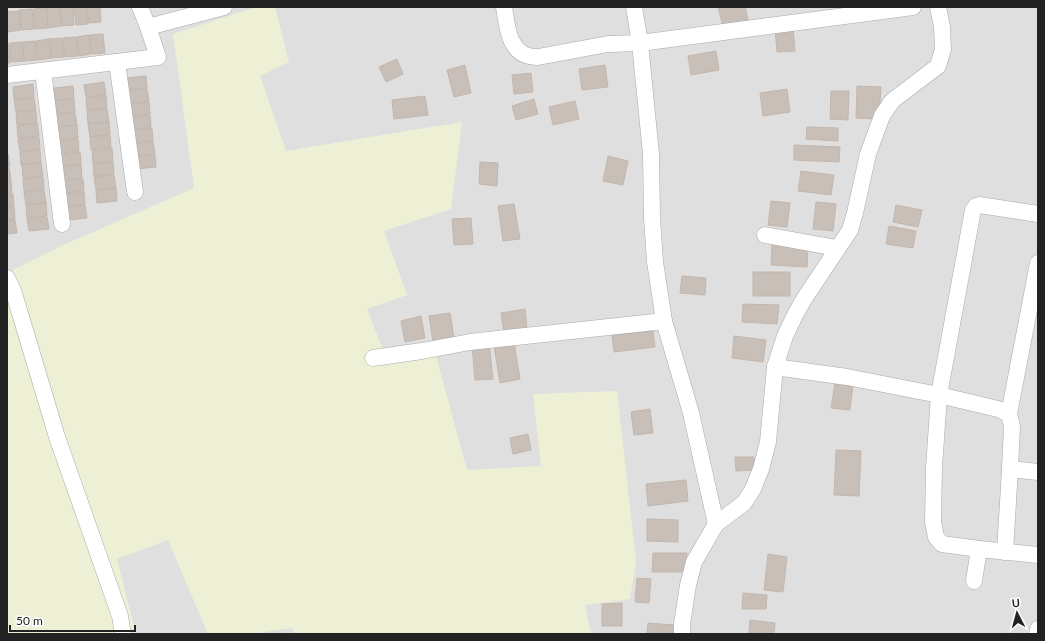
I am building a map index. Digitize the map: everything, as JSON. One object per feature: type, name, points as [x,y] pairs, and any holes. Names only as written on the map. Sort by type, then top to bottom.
[{"type":"street","points":[[7,75],[158,57],[140,7]]},
{"type":"street","points":[[148,27],[224,7]]},
{"type":"street","points":[[504,7],[512,44],[519,51],[528,56],[538,57],[608,44],[640,43],[913,7]]},
{"type":"street","points":[[634,7],[640,43],[651,154],[652,218],[655,262],[664,321],[691,412],[716,524]]},
{"type":"street","points":[[682,634],[682,624],[688,585],[694,562],[716,524],[744,503],[753,489],[761,469],[768,442],[775,367],[785,336],[804,299],[850,230],[868,154],[882,116],[892,101],[938,66],[944,49],[938,7]]},
{"type":"street","points":[[117,62],[135,192]]},
{"type":"street","points":[[43,71],[62,224]]},
{"type":"street","points":[[1038,214],[979,205],[973,210],[939,395],[934,468],[933,522],[936,537],[942,544],[1038,555]]},
{"type":"street","points":[[765,234],[837,248]]},
{"type":"street","points":[[1005,552],[1012,426],[1009,414],[1038,263]]},
{"type":"street","points":[[7,278],[13,290],[57,437],[120,616],[122,634]]},
{"type":"street","points":[[373,358],[422,352],[470,342],[664,321]]},
{"type":"street","points":[[775,367],[847,377],[939,395],[998,409],[1009,414]]},
{"type":"street","points":[[1010,469],[1038,472]]},
{"type":"street","points":[[974,581],[979,549]]},
{"type":"street","points":[[1037,634],[1038,629]]},
{"type":"shaded area","points":[[7,7],[1038,7],[1038,634],[7,634]]},
{"type":"green space","points":[[257,7],[275,7],[289,62],[260,76],[286,151],[462,122],[451,209],[384,231],[407,295],[367,309],[388,363],[433,345],[467,470],[541,466],[533,394],[617,391],[636,562],[630,599],[585,605],[591,634],[295,634],[292,628],[250,634],[208,634],[168,540],[117,559],[136,634],[7,634],[7,273],[61,246],[194,188],[173,34]]},
{"type":"building","points":[[59,7],[61,26],[48,28],[46,8]]},
{"type":"building","points":[[60,7],[73,7],[74,25],[62,26]]},
{"type":"building","points":[[74,7],[86,7],[88,24],[76,25]]},
{"type":"building","points":[[87,7],[100,7],[101,22],[89,23]]},
{"type":"building","points":[[718,7],[745,7],[749,24],[724,30]]},
{"type":"building","points":[[46,8],[48,28],[35,29],[33,9]]},
{"type":"building","points":[[32,9],[34,29],[22,30],[19,10]]},
{"type":"building","points":[[19,11],[21,30],[8,32],[7,12]]},
{"type":"building","points":[[793,27],[795,51],[777,52],[775,29]]},
{"type":"building","points":[[103,34],[105,53],[92,54],[90,35]]},
{"type":"building","points":[[89,35],[91,54],[79,56],[77,37]]},
{"type":"building","points":[[76,37],[78,56],[65,57],[63,38]]},
{"type":"building","points":[[62,38],[64,57],[51,58],[49,39]]},
{"type":"building","points":[[49,39],[51,58],[38,60],[36,41]]},
{"type":"building","points":[[35,41],[37,60],[24,61],[23,42]]},
{"type":"building","points":[[22,42],[24,61],[11,62],[10,43]]},
{"type":"building","points":[[7,44],[9,44],[10,63],[7,63]]},
{"type":"building","points":[[716,51],[719,70],[691,75],[688,56]]},
{"type":"building","points":[[397,59],[403,74],[386,82],[379,67]]},
{"type":"building","points":[[465,65],[471,93],[454,97],[447,70]]},
{"type":"building","points":[[605,65],[608,87],[582,90],[579,69]]},
{"type":"building","points":[[531,73],[533,92],[514,94],[512,75]]},
{"type":"building","points":[[146,76],[147,88],[127,90],[126,78]]},
{"type":"building","points":[[104,82],[106,95],[86,97],[84,85]]},
{"type":"building","points":[[33,84],[34,97],[14,99],[13,87]]},
{"type":"building","points":[[73,86],[74,98],[55,101],[54,88]]},
{"type":"building","points":[[857,86],[881,87],[879,119],[856,118]]},
{"type":"building","points":[[147,89],[149,101],[129,104],[128,91]]},
{"type":"building","points":[[787,89],[790,112],[763,116],[760,93]]},
{"type":"building","points":[[831,91],[849,91],[848,120],[830,119]]},
{"type":"building","points":[[106,96],[107,108],[87,110],[86,98]]},
{"type":"building","points":[[425,96],[428,115],[394,119],[392,100]]},
{"type":"building","points":[[34,98],[36,110],[16,112],[14,100]]},
{"type":"building","points":[[74,99],[75,112],[56,114],[55,101]]},
{"type":"building","points":[[534,99],[538,114],[516,120],[512,106]]},
{"type":"building","points":[[575,101],[579,119],[553,125],[549,107]]},
{"type":"building","points":[[149,102],[150,114],[130,116],[129,104]]},
{"type":"building","points":[[107,109],[109,122],[88,124],[87,111]]},
{"type":"building","points":[[36,111],[37,123],[17,125],[16,113]]},
{"type":"building","points":[[75,113],[77,125],[58,127],[56,115]]},
{"type":"building","points":[[150,115],[151,127],[132,130],[130,117]]},
{"type":"building","points":[[109,122],[110,134],[90,137],[88,124]]},
{"type":"building","points":[[37,123],[39,136],[18,138],[17,126]]},
{"type":"building","points":[[77,125],[78,138],[59,140],[58,127]]},
{"type":"building","points":[[807,127],[838,128],[838,141],[806,139]]},
{"type":"building","points":[[152,128],[153,141],[133,143],[132,130]]},
{"type":"building","points":[[110,135],[111,147],[91,150],[90,137]]},
{"type":"building","points":[[39,137],[40,149],[20,151],[18,139]]},
{"type":"building","points":[[78,139],[79,151],[60,153],[59,141]]},
{"type":"building","points":[[153,142],[155,154],[134,156],[133,144]]},
{"type":"building","points":[[794,145],[840,147],[839,162],[794,160]]},
{"type":"building","points":[[112,148],[113,161],[93,163],[92,151]]},
{"type":"building","points":[[40,150],[41,163],[21,165],[20,152]]},
{"type":"building","points":[[80,152],[81,164],[62,166],[61,154]]},
{"type":"building","points":[[8,154],[10,166],[7,166]]},
{"type":"building","points":[[155,155],[156,167],[136,169],[135,157]]},
{"type":"building","points":[[608,156],[628,161],[623,185],[603,181]]},
{"type":"building","points":[[113,162],[114,174],[94,176],[93,164]]},
{"type":"building","points":[[480,162],[498,163],[497,186],[479,184]]},
{"type":"building","points":[[41,163],[43,176],[23,178],[22,165]]},
{"type":"building","points":[[81,165],[82,178],[63,180],[62,167]]},
{"type":"building","points":[[7,167],[9,167],[11,179],[7,180]]},
{"type":"building","points":[[801,171],[834,175],[831,195],[798,191]]},
{"type":"building","points":[[114,175],[116,188],[96,190],[94,177]]},
{"type":"building","points":[[43,177],[44,189],[24,191],[23,179]]},
{"type":"building","points":[[83,179],[84,191],[65,193],[64,181]]},
{"type":"building","points":[[11,180],[12,193],[7,193],[7,181]]},
{"type":"building","points":[[116,188],[117,201],[97,203],[96,190]]},
{"type":"building","points":[[44,190],[46,203],[26,205],[24,192]]},
{"type":"building","points":[[84,192],[85,204],[66,206],[65,194]]},
{"type":"building","points":[[7,194],[13,194],[14,206],[7,207]]},
{"type":"building","points":[[771,201],[790,203],[787,227],[768,225]]},
{"type":"building","points":[[816,202],[836,204],[833,231],[813,229]]},
{"type":"building","points":[[46,203],[47,216],[27,218],[26,205]]},
{"type":"building","points":[[514,204],[520,239],[503,241],[498,206]]},
{"type":"building","points":[[85,205],[87,218],[68,220],[66,207]]},
{"type":"building","points":[[896,205],[922,210],[918,227],[893,222]]},
{"type":"building","points":[[14,207],[15,219],[7,220],[7,208]]},
{"type":"building","points":[[47,217],[49,229],[29,231],[27,219]]},
{"type":"building","points":[[471,218],[473,244],[454,245],[452,219]]},
{"type":"building","points":[[15,220],[17,233],[7,234],[7,221]]},
{"type":"building","points":[[889,226],[916,231],[913,248],[886,244]]},
{"type":"building","points":[[772,244],[808,245],[807,267],[771,265]]},
{"type":"building","points":[[753,272],[790,272],[790,296],[753,296]]},
{"type":"building","points":[[682,276],[706,278],[705,295],[680,293]]},
{"type":"building","points":[[743,304],[779,305],[777,324],[742,322]]},
{"type":"building","points":[[525,309],[527,329],[504,333],[501,313]]},
{"type":"building","points":[[450,313],[455,344],[434,348],[429,316]]},
{"type":"building","points":[[421,316],[425,338],[405,342],[401,321]]},
{"type":"building","points":[[653,331],[655,347],[614,352],[612,335]]},
{"type":"building","points":[[734,336],[766,340],[763,362],[732,358]]},
{"type":"building","points":[[514,342],[520,379],[500,383],[494,346]]},
{"type":"building","points":[[489,343],[493,379],[475,380],[472,345]]},
{"type":"building","points":[[835,383],[853,385],[850,410],[831,408]]},
{"type":"building","points":[[650,409],[653,433],[634,435],[631,412]]},
{"type":"building","points":[[528,434],[531,450],[513,454],[510,438]]},
{"type":"building","points":[[836,450],[861,451],[859,496],[834,495]]},
{"type":"building","points":[[735,457],[754,457],[754,470],[736,471]]},
{"type":"building","points":[[686,480],[688,501],[648,506],[646,484]]},
{"type":"building","points":[[647,519],[678,520],[678,542],[647,541]]},
{"type":"building","points":[[653,553],[687,553],[686,572],[652,572]]},
{"type":"building","points":[[768,554],[787,557],[783,592],[764,590]]},
{"type":"building","points":[[637,578],[651,579],[649,603],[635,602]]},
{"type":"building","points":[[743,593],[767,595],[766,609],[742,609]]},
{"type":"building","points":[[622,603],[622,626],[602,626],[602,604]]},
{"type":"building","points":[[750,620],[775,623],[774,634],[749,633]]},
{"type":"building","points":[[648,623],[675,625],[674,634],[647,634]]}]
